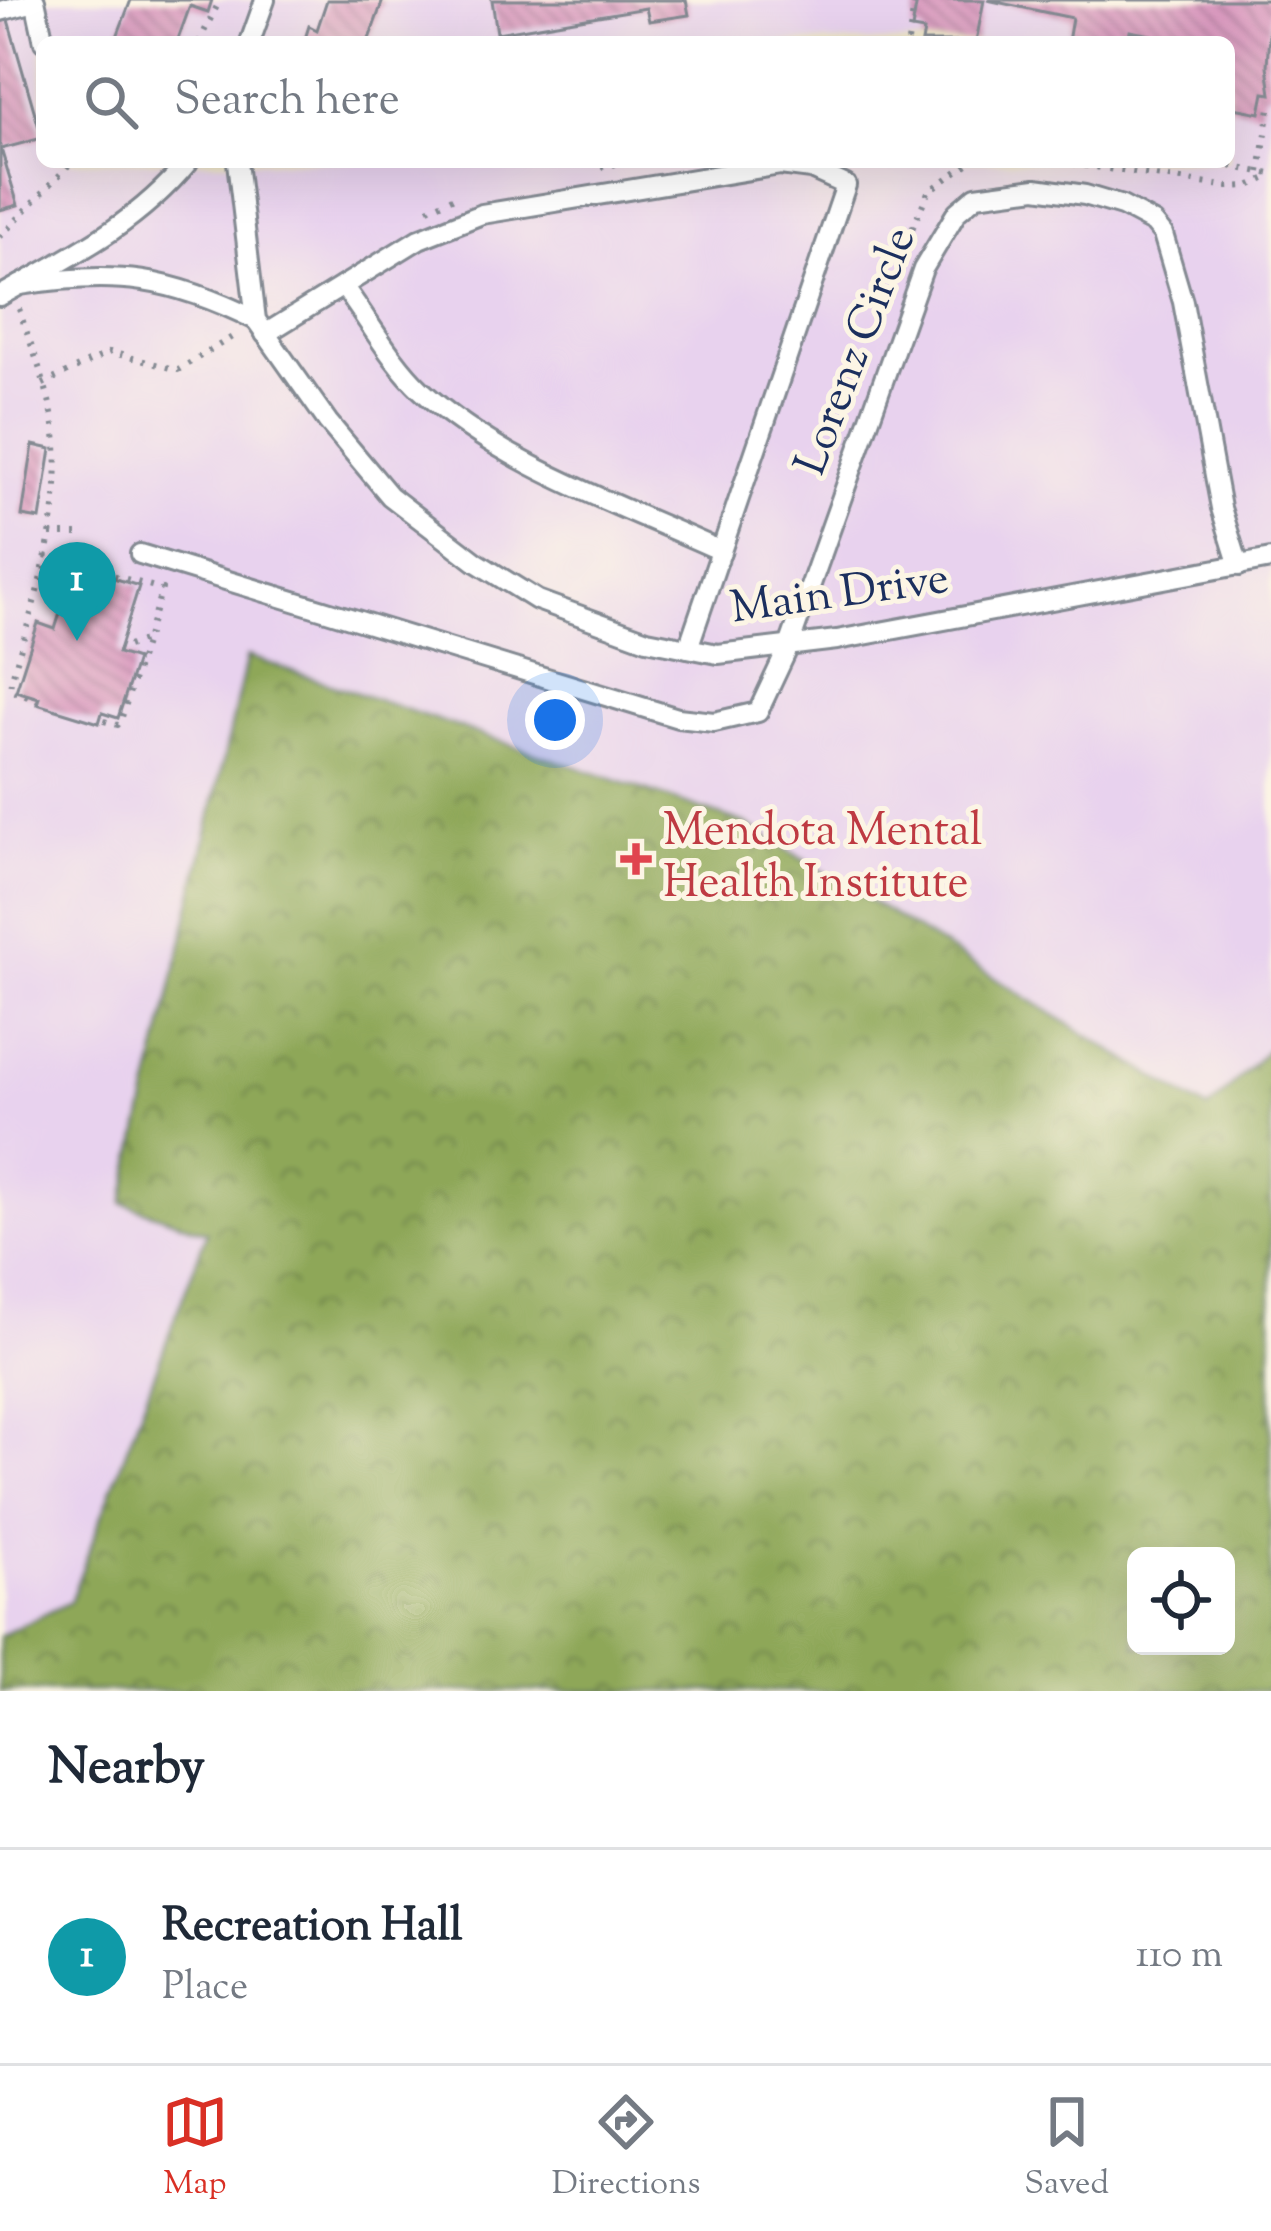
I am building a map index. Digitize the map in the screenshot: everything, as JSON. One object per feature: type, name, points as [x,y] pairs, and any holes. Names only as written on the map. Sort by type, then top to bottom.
[{"type":"lane","points":[[252,36],[265,0]]},
{"type":"lane","points":[[0,11],[35,1],[43,36]]},
{"type":"lane","points":[[11,290],[132,220],[175,168]]},
{"type":"lane","name":"Main Drive","points":[[238,168],[261,327],[328,422],[390,496],[427,528],[536,600],[647,640],[718,654],[789,646],[1271,559]]},
{"type":"lane","points":[[261,327],[344,286],[419,239],[482,214],[762,168]]},
{"type":"lane","points":[[688,648],[847,185],[799,168]]},
{"type":"lane","name":"Lorenz Circle","points":[[789,646],[923,269],[957,212],[976,196],[1003,190],[1036,188],[1085,195],[1122,206],[1154,223],[1163,234],[1183,302],[1221,508],[1239,566]]},
{"type":"lane","name":"Main Drive","points":[[11,290],[82,275],[128,277],[188,289],[261,327]]},
{"type":"lane","points":[[344,286],[418,388],[466,427],[538,467],[722,551]]},
{"type":"lane","points":[[140,554],[679,718],[728,721],[758,712],[789,646]]},
{"type":"path","points":[[202,36],[220,0]]},
{"type":"path","points":[[909,36],[915,0]]},
{"type":"path","points":[[1260,172],[1271,101]]},
{"type":"path","points":[[1235,167],[1271,175]]},
{"type":"path","points":[[0,238],[66,168]]},
{"type":"path","points":[[1101,168],[1229,187],[1271,175]]},
{"type":"path","points":[[11,290],[55,431],[50,534],[10,681],[10,690],[38,701]]},
{"type":"path","points":[[50,534],[81,534]]},
{"type":"path","points":[[89,568],[100,549]]},
{"type":"path","points":[[46,556],[162,589],[121,721],[118,725],[100,720]]},
{"type":"path","points":[[128,646],[146,640]]},
{"type":"shaded area","name":"Mendota Mental Health Institute","points":[[0,0],[1271,0],[1271,1691],[0,1691]]},
{"type":"green space","points":[[247,656],[746,824],[1208,1110],[1271,1046],[1271,1691],[0,1691],[0,1636],[70,1602],[207,1232],[123,1203]]},
{"type":"building","points":[[131,0],[212,0],[208,12],[190,6],[179,36],[117,36]]},
{"type":"building","points":[[327,0],[383,0],[370,36],[306,36],[309,26],[317,30]]},
{"type":"building","points":[[492,0],[686,0],[689,15],[649,21],[646,8],[497,33]]},
{"type":"building","points":[[984,0],[977,36],[923,36],[924,31],[912,29],[917,1]]},
{"type":"building","points":[[987,0],[1271,0],[1267,66],[1271,94],[1264,93],[1260,113],[1235,108],[1235,36],[1156,36],[1130,31],[1129,36],[1069,36],[1072,18]]},
{"type":"building","points":[[8,20],[36,117],[36,140],[1,149],[18,205],[0,210],[0,22]]},
{"type":"building","points":[[33,445],[51,449],[40,519],[22,516]]},
{"type":"building","points":[[75,566],[139,586],[118,653],[137,659],[118,718],[102,713],[99,723],[37,704],[39,698],[16,691],[38,623],[55,629]]},
{"type":"place","name":"Recreation Hall","points":[[77,641]]},
{"type":"place","name":"Mendota Mental Health Institute","points":[[636,859]]}]
